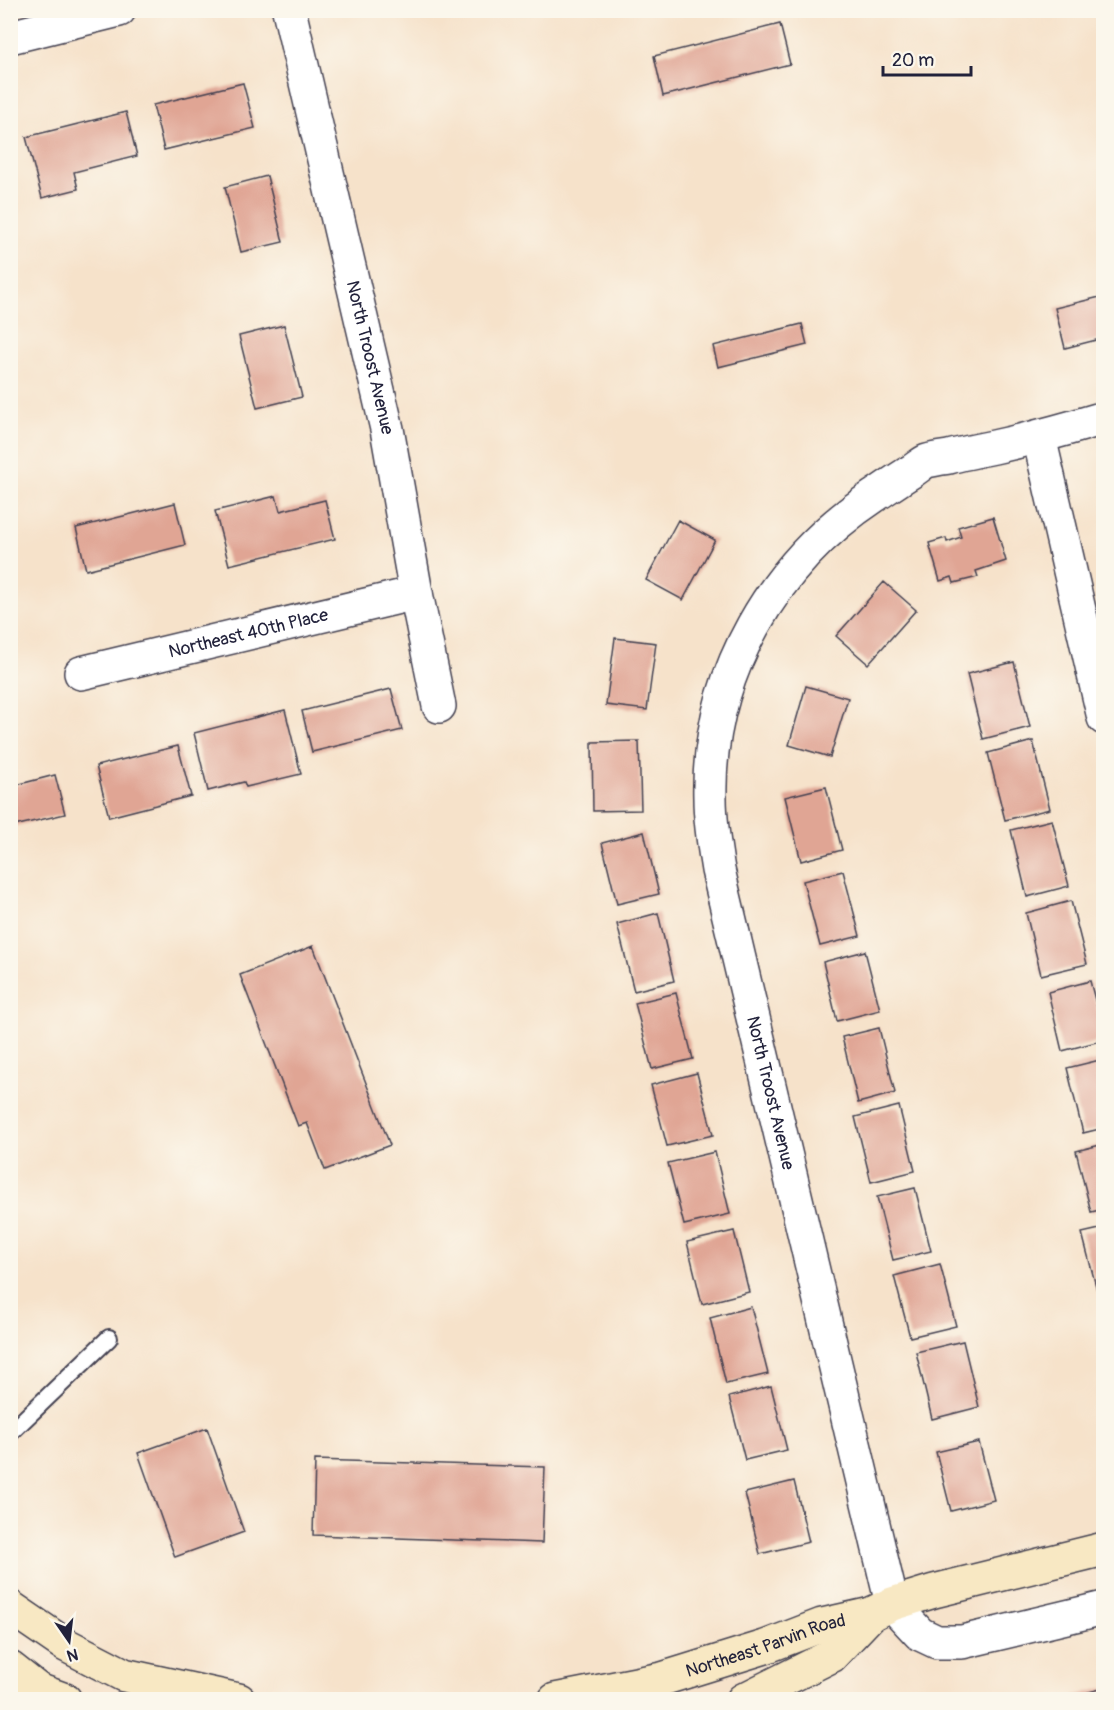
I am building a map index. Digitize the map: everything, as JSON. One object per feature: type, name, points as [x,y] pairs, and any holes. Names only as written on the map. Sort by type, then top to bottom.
[{"type":"main road","name":"Northeast Parvin Road","points":[[563,1699],[662,1679],[765,1647],[822,1625],[881,1609],[934,1591],[1104,1549]]},
{"type":"main road","points":[[10,1607],[64,1644],[124,1675],[239,1700]]},
{"type":"main road","name":"Northeast Parvin Road","points":[[743,1700],[831,1656],[881,1609]]},
{"type":"main road","points":[[10,1668],[38,1690],[65,1700]]},
{"type":"street","points":[[10,37],[119,10]]},
{"type":"street","name":"North Troost Avenue","points":[[289,10],[387,429],[439,706]]},
{"type":"street","name":"North Troost Avenue","points":[[881,1609],[720,882],[712,834],[710,797],[711,759],[719,714],[739,652],[776,588],[799,559],[854,509],[926,462],[1039,437],[1104,418]]},
{"type":"street","points":[[1039,437],[1104,718]]},
{"type":"street","name":"Northeast 40th Place","points":[[81,673],[416,593]]},
{"type":"street","points":[[881,1609],[937,1642],[962,1642],[1104,1608]]},
{"type":"lane","points":[[10,1433],[108,1338]]},
{"type":"building","points":[[780,24],[790,64],[663,96],[654,56]]},
{"type":"building","points":[[243,83],[255,128],[164,150],[153,105]]},
{"type":"building","points":[[126,112],[137,156],[74,172],[78,189],[42,198],[26,137]]},
{"type":"building","points":[[267,176],[283,242],[241,252],[225,187]]},
{"type":"building","points":[[1104,296],[1104,338],[1065,348],[1055,308]]},
{"type":"building","points":[[802,324],[807,345],[718,367],[713,346]]},
{"type":"building","points":[[284,325],[302,397],[257,408],[239,336]]},
{"type":"building","points":[[276,496],[280,511],[325,500],[335,539],[229,565],[215,511]]},
{"type":"building","points":[[175,503],[185,545],[86,570],[76,528]]},
{"type":"building","points":[[993,517],[1006,561],[976,571],[978,577],[954,583],[952,577],[940,581],[929,543],[946,538],[947,542],[961,537],[958,527]]},
{"type":"building","points":[[678,520],[715,540],[683,600],[646,580]]},
{"type":"building","points":[[884,582],[916,610],[868,664],[836,636]]},
{"type":"building","points":[[615,638],[656,643],[647,710],[606,705]]},
{"type":"building","points":[[1014,662],[1030,727],[983,739],[967,674]]},
{"type":"building","points":[[806,686],[848,698],[830,757],[789,745]]},
{"type":"building","points":[[391,689],[402,730],[312,752],[302,711]]},
{"type":"building","points":[[285,710],[301,774],[246,787],[244,782],[208,791],[194,733]]},
{"type":"building","points":[[639,741],[641,810],[593,811],[592,742]]},
{"type":"building","points":[[1033,741],[1050,809],[1005,820],[988,753]]},
{"type":"building","points":[[178,746],[191,796],[109,817],[96,766]]},
{"type":"building","points":[[10,766],[16,785],[55,775],[65,814],[10,827]]},
{"type":"building","points":[[826,787],[842,850],[801,861],[785,797]]},
{"type":"building","points":[[1052,820],[1069,886],[1027,897],[1011,830]]},
{"type":"building","points":[[644,832],[659,894],[617,904],[602,843]]},
{"type":"building","points":[[843,871],[860,936],[820,946],[803,881]]},
{"type":"building","points":[[1071,901],[1087,964],[1041,975],[1026,913]]},
{"type":"building","points":[[658,913],[674,981],[634,991],[617,924]]},
{"type":"building","points":[[313,946],[390,1145],[325,1170],[307,1123],[298,1126],[240,975]]},
{"type":"building","points":[[865,951],[880,1010],[837,1021],[823,962]]},
{"type":"building","points":[[1090,981],[1104,1040],[1062,1051],[1048,992]]},
{"type":"building","points":[[676,993],[693,1059],[652,1069],[635,1003]]},
{"type":"building","points":[[879,1028],[895,1093],[858,1103],[842,1037]]},
{"type":"building","points":[[1104,1059],[1104,1128],[1083,1133],[1067,1068]]},
{"type":"building","points":[[697,1073],[713,1135],[667,1146],[651,1085]]},
{"type":"building","points":[[899,1106],[915,1171],[871,1182],[855,1117]]},
{"type":"building","points":[[1104,1144],[1104,1209],[1091,1212],[1076,1151]]},
{"type":"building","points":[[715,1152],[730,1214],[684,1225],[668,1163]]},
{"type":"building","points":[[915,1188],[931,1251],[893,1260],[877,1197]]},
{"type":"building","points":[[1104,1228],[1104,1293],[1098,1294],[1082,1233]]},
{"type":"building","points":[[734,1231],[749,1292],[702,1304],[687,1242]]},
{"type":"building","points":[[940,1264],[956,1326],[910,1337],[894,1276]]},
{"type":"building","points":[[751,1307],[768,1374],[726,1384],[710,1318]]},
{"type":"building","points":[[963,1341],[979,1407],[932,1419],[916,1352]]},
{"type":"building","points":[[771,1386],[787,1450],[745,1460],[729,1397]]},
{"type":"building","points":[[207,1428],[244,1532],[175,1557],[138,1453]]},
{"type":"building","points":[[979,1442],[994,1500],[951,1511],[936,1452]]},
{"type":"building","points":[[315,1460],[545,1467],[542,1543],[313,1535]]},
{"type":"building","points":[[794,1481],[809,1542],[760,1554],[745,1493]]},
{"type":"building","points":[[1104,1688],[1104,1700],[1075,1700],[1074,1696]]}]
